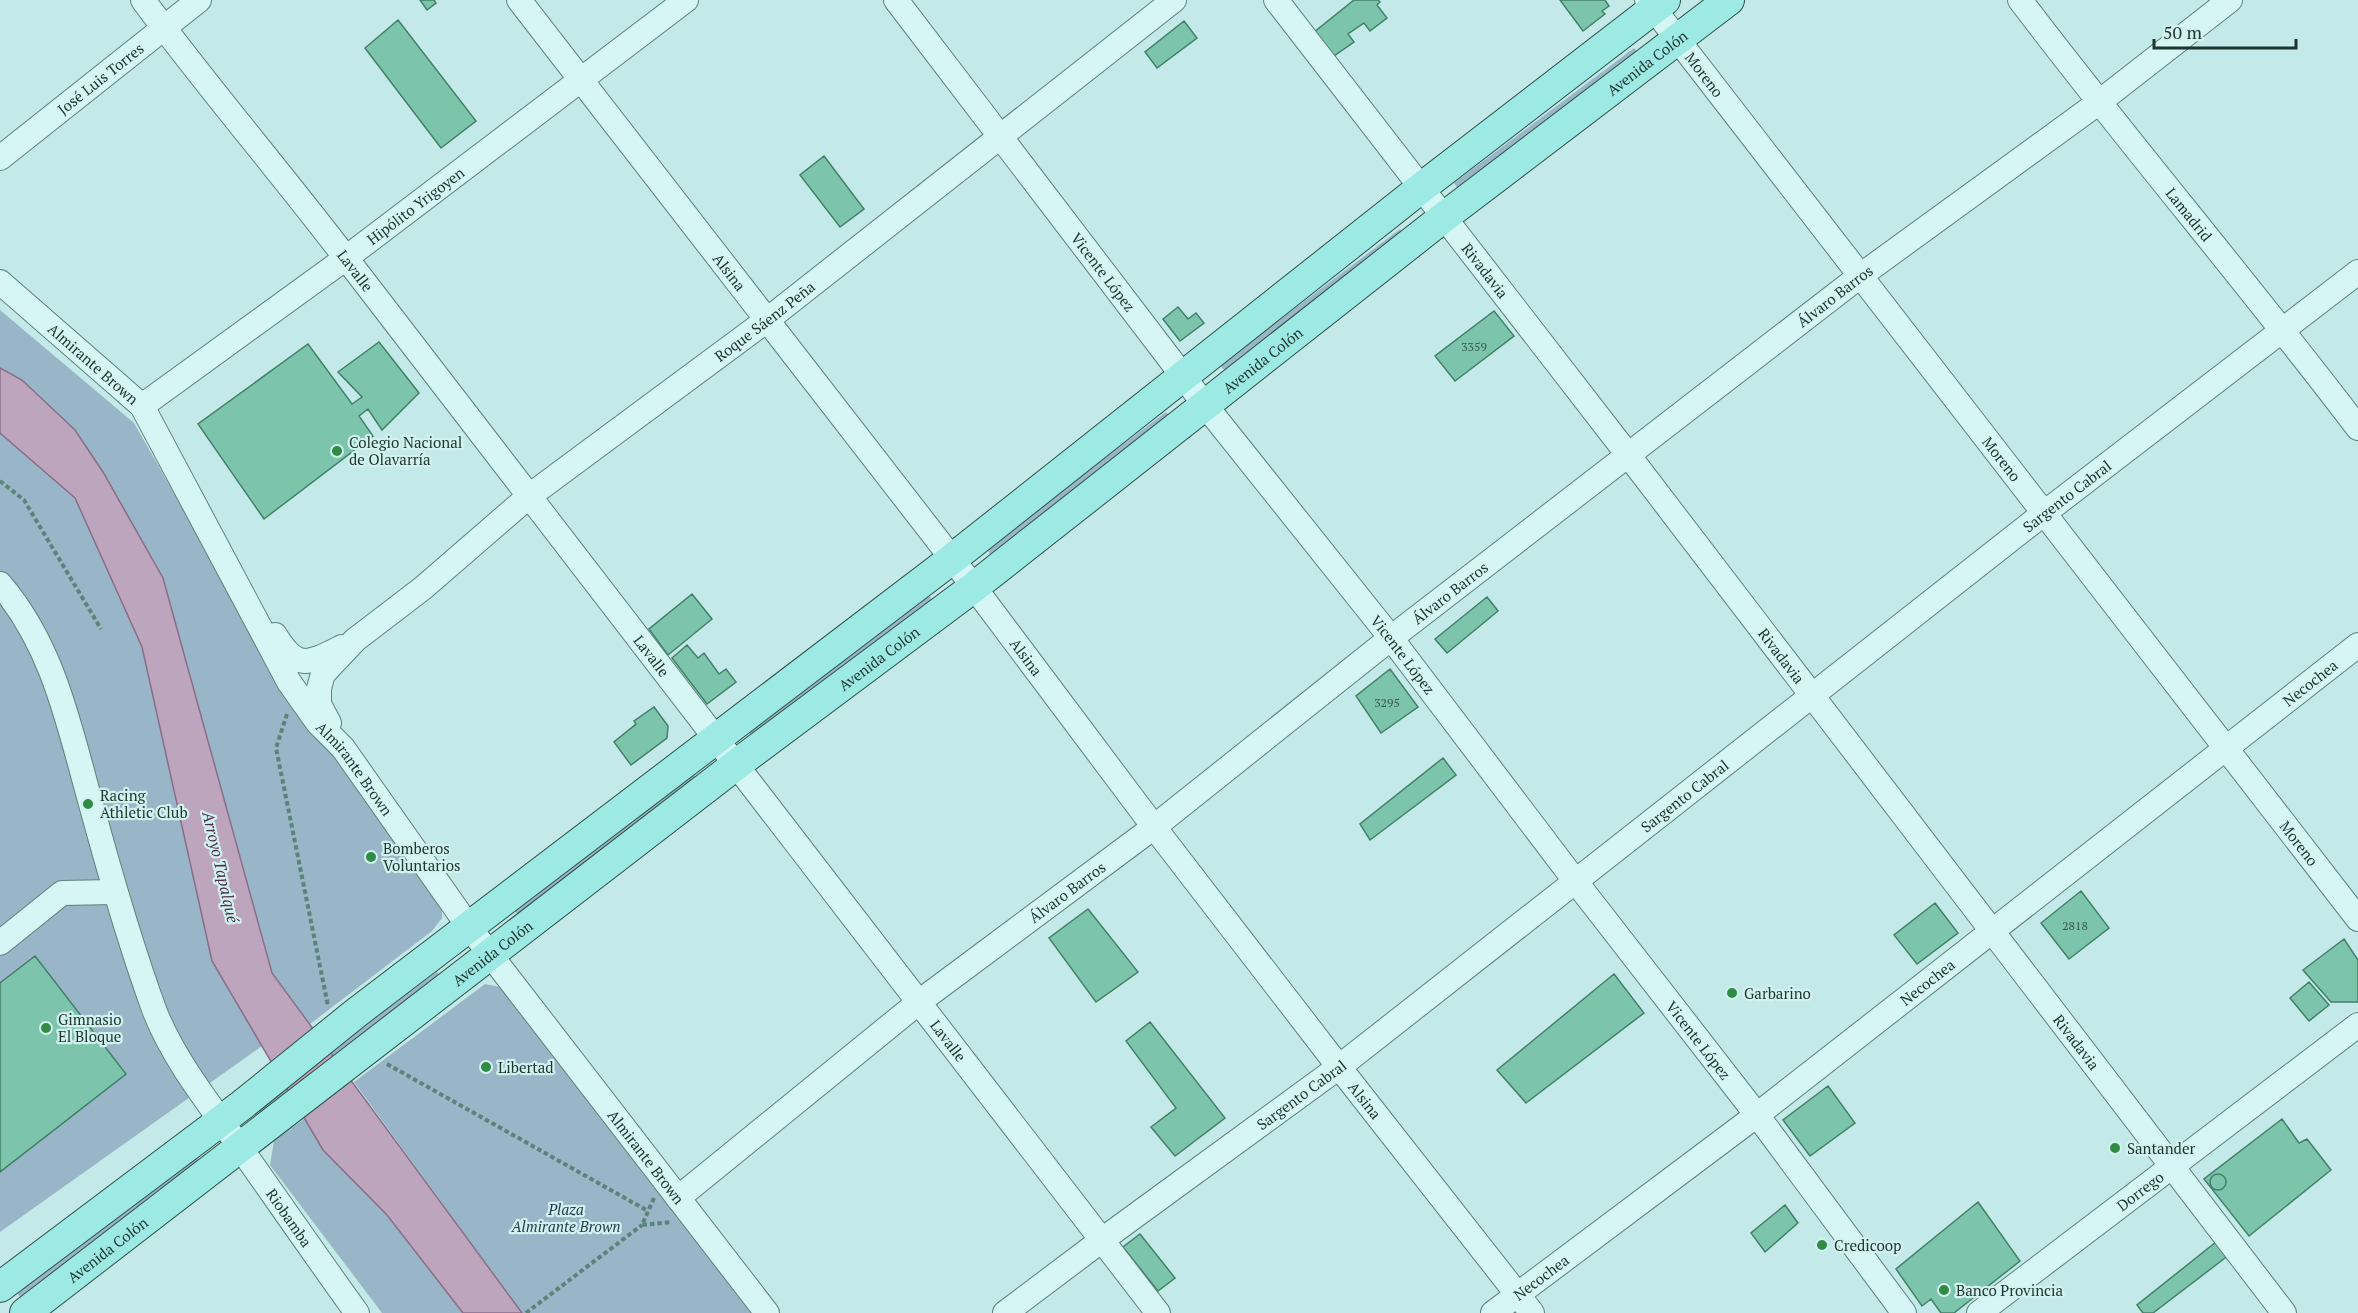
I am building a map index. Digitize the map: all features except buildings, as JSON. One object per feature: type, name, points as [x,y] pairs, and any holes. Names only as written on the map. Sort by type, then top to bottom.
[{"type":"main road","name":"Avenida Colón","points":[[25,1313],[264,1127],[380,1051],[490,955],[737,764],[974,586],[1444,218],[1729,0]]},
{"type":"main road","points":[[0,1287],[246,1102],[342,1011],[469,927],[952,559],[1183,374],[1655,3]]},
{"type":"street","name":"Lavalle","points":[[143,0],[346,258],[1158,1313]]},
{"type":"street","name":"José Luis Torres","points":[[0,158],[198,0]]},
{"type":"street","name":"Alsina","points":[[519,0],[974,586],[1154,827],[1339,1067],[1532,1313]]},
{"type":"street","name":"Hipólito Yrigoyen","points":[[142,406],[346,258],[686,0]]},
{"type":"street","name":"Vicente López","points":[[896,0],[1205,405],[1391,638],[1757,1115],[1904,1313]]},
{"type":"street","name":"Roque Sáenz Peña","points":[[355,640],[423,588],[528,497],[767,320],[1174,0]]},
{"type":"street","name":"Rivadavia","points":[[1276,0],[1629,456],[2284,1313]]},
{"type":"street","name":"Lamadrid","points":[[2020,0],[2098,103],[2283,330],[2358,428]]},
{"type":"street","name":"Álvaro Barros","points":[[669,1205],[919,1002],[1154,827],[1391,638],[1860,276],[2098,103],[2230,0]]},
{"type":"street","name":"Moreno","points":[[1655,3],[1677,41],[2358,919]]},
{"type":"street","name":"Sargento Cabral","points":[[1005,1313],[1339,1067],[2043,514],[2358,272]]},
{"type":"street","name":"Almirante Brown","points":[[0,282],[142,406],[290,682],[318,723],[343,748],[669,1205],[767,1313]]},
{"type":"street","name":"Riobamba","points":[[0,584],[14,600],[35,632],[60,692],[116,892],[156,1013],[168,1041],[220,1121],[357,1313]]},
{"type":"street","points":[[246,600],[268,624],[287,654],[300,662],[325,656],[355,640]]},
{"type":"street","points":[[343,748],[319,704],[319,688],[323,674],[355,640]]},
{"type":"street","name":"Necochea","points":[[1493,1313],[1757,1115],[2358,645]]},
{"type":"street","points":[[0,943],[62,892],[116,892]]},
{"type":"street","name":"Dorrego","points":[[1980,1313],[2358,1025]]},
{"type":"path","points":[[0,481],[24,500],[101,629]]},
{"type":"path","points":[[288,710],[276,748],[342,1011]]},
{"type":"path","points":[[380,1051],[648,1211],[669,1205]]},
{"type":"path","points":[[526,1313],[669,1205]]},
{"type":"path","points":[[642,1225],[648,1211]]},
{"type":"green space","points":[[1634,48],[1638,53],[1458,189],[1454,183]]},
{"type":"green space","points":[[1400,229],[1404,235],[1224,370],[1220,365]]},
{"type":"green space","points":[[0,310],[134,423],[220,574],[340,761],[442,906],[442,918],[432,931],[310,1024],[272,973],[163,578],[103,472],[75,430],[22,380],[0,368]]},
{"type":"green space","points":[[1166,412],[1171,418],[990,554],[986,548]]},
{"type":"green space","name":"Racing Athletic Club","points":[[0,433],[75,498],[142,647],[212,961],[262,1046],[0,1232]]},
{"type":"green space","points":[[928,595],[933,600],[752,736],[748,731]]},
{"type":"green space","points":[[694,775],[699,780],[519,916],[514,910]]},
{"type":"green space","points":[[437,972],[441,977],[261,1113],[256,1107]]},
{"type":"green space","name":"Plaza Almirante Brown","points":[[485,984],[505,988],[755,1313],[522,1313],[354,1082]]},
{"type":"green space","points":[[304,1119],[323,1150],[387,1215],[463,1313],[382,1313],[270,1165],[274,1141]]},
{"type":"green space","points":[[196,1156],[201,1161],[20,1297],[16,1291]]},
{"type":"water","name":"Arroyo Tapalqué","points":[[0,368],[22,380],[75,430],[103,472],[163,578],[272,973],[522,1313],[463,1313],[387,1215],[323,1150],[212,961],[142,647],[75,498],[0,433]]},
{"type":"place","name":"Colegio Nacional de Olavarría","points":[[337,451]]},
{"type":"place","name":"Racing Athletic Club","points":[[88,804]]},
{"type":"place","name":"Bomberos Voluntarios","points":[[371,857]]},
{"type":"place","name":"Garbarino","points":[[1732,993]]},
{"type":"place","name":"Gimnasio El Bloque","points":[[46,1028]]},
{"type":"place","name":"Libertad","points":[[486,1067]]},
{"type":"place","name":"Santander","points":[[2115,1148]]},
{"type":"place","name":"Credicoop","points":[[1822,1245]]},
{"type":"place","name":"Banco Provincia","points":[[1944,1290]]}]
